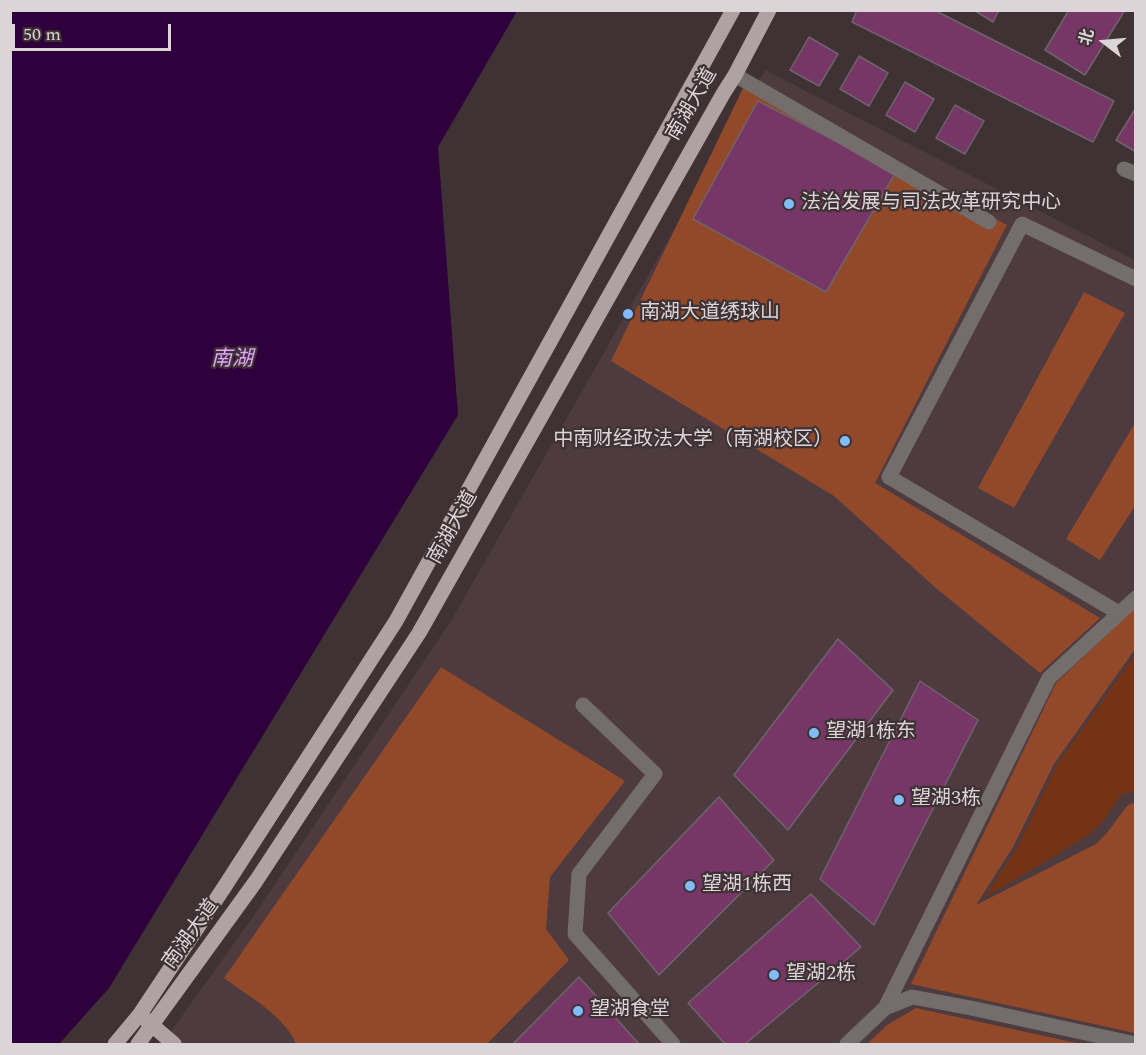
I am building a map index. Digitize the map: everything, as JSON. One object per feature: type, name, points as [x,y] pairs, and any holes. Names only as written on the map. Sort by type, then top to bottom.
[{"type":"main road","name":"南湖大道","points":[[115,1044],[140,1014],[396,621],[733,10]]},
{"type":"main road","name":"南湖大道","points":[[138,1044],[256,881],[419,633],[735,75],[769,10]]},
{"type":"main road","points":[[140,1014],[174,1044]]},
{"type":"street","points":[[735,75],[989,222]]},
{"type":"street","points":[[1119,613],[889,477],[1022,224],[1136,279]]},
{"type":"street","points":[[847,1044],[885,1008],[1049,678],[1136,598]]},
{"type":"street","points":[[583,705],[655,774],[579,874],[575,934],[673,1044]]},
{"type":"street","points":[[885,1008],[912,997],[1136,1044]]},
{"type":"shaded area","name":"中南财经政法大学（南湖校区）","points":[[765,70],[1135,260],[1135,1044],[162,1044],[255,914],[451,621]]},
{"type":"shaded area","points":[[745,84],[1007,225],[875,483],[1100,618],[1040,673],[937,589],[834,496],[611,361]]},
{"type":"shaded area","points":[[1084,292],[1125,313],[1014,508],[978,488]]},
{"type":"shaded area","points":[[1135,423],[1135,506],[1100,560],[1066,539]]},
{"type":"shaded area","points":[[1135,608],[1135,649],[1054,764],[1013,847],[976,905],[1096,844],[1127,806],[1135,804],[1135,1033],[911,984],[1056,683]]},
{"type":"shaded area","points":[[1135,655],[1135,792],[1120,796],[1104,820],[1090,834],[985,897],[1017,848],[1057,765]]},
{"type":"shaded area","points":[[441,667],[625,781],[550,877],[546,929],[569,960],[487,1044],[296,1044],[275,1015],[224,978]]},
{"type":"shaded area","points":[[916,1008],[1081,1044],[867,1044],[887,1025]]},
{"type":"water","name":"南湖","points":[[10,11],[517,11],[438,147],[458,415],[109,988],[59,1044],[10,1044]]},
{"type":"building","points":[[857,10],[934,10],[1114,101],[1093,142],[852,22]]},
{"type":"building","points":[[974,10],[999,10],[993,22]]},
{"type":"building","points":[[1069,10],[1125,10],[1085,75],[1045,50]]},
{"type":"building","points":[[809,37],[838,54],[819,86],[790,70]]},
{"type":"building","points":[[859,56],[888,73],[869,106],[840,89]]},
{"type":"building","points":[[905,82],[934,99],[915,132],[886,115]]},
{"type":"building","name":"法治发展与司法改革研究中心","points":[[758,101],[896,172],[826,292],[693,219]]},
{"type":"building","points":[[955,105],[984,121],[965,154],[936,138]]},
{"type":"building","points":[[1136,108],[1136,152],[1116,140]]},
{"type":"building","name":"望湖1栋东","points":[[838,639],[893,690],[788,830],[734,775]]},
{"type":"building","name":"望湖3栋","points":[[920,681],[978,720],[874,925],[820,879]]},
{"type":"building","name":"望湖1栋西","points":[[719,797],[774,860],[659,975],[608,913]]},
{"type":"building","name":"望湖2栋","points":[[811,894],[861,947],[745,1044],[725,1044],[688,1003]]},
{"type":"building","name":"望湖食堂","points":[[579,977],[639,1044],[513,1044]]},
{"type":"place","name":"法治发展与司法改革研究中心","points":[[789,204]]},
{"type":"place","name":"南湖大道绣球山","points":[[628,314]]},
{"type":"place","name":"中南财经政法大学（南湖校区）","points":[[845,441]]},
{"type":"place","name":"望湖1栋东","points":[[814,733]]},
{"type":"place","name":"望湖3栋","points":[[899,800]]},
{"type":"place","name":"望湖1栋西","points":[[690,886]]},
{"type":"place","name":"望湖2栋","points":[[774,975]]},
{"type":"place","name":"望湖食堂","points":[[578,1011]]}]
